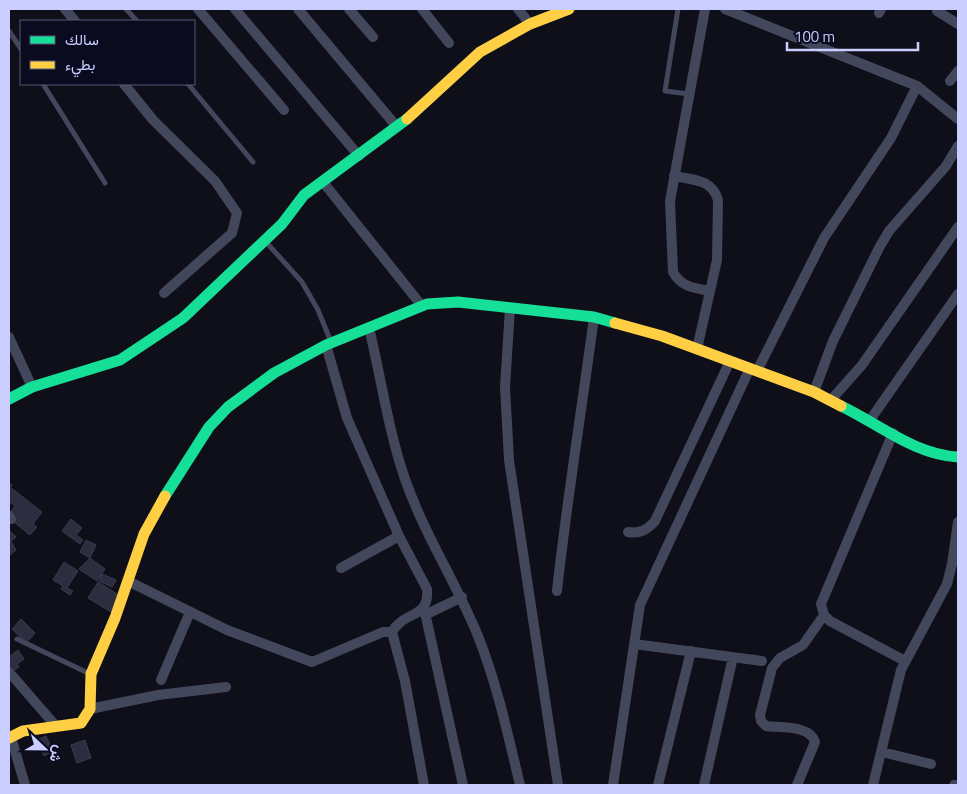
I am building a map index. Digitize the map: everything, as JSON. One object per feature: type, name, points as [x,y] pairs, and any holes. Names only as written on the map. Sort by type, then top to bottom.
[{"type":"street","points":[[65,9],[74,20]]},
{"type":"street","points":[[198,9],[284,110]]},
{"type":"street","points":[[235,9],[359,156]]},
{"type":"street","points":[[298,9],[397,127]]},
{"type":"street","points":[[349,9],[373,36]]},
{"type":"street","points":[[422,9],[449,43]]},
{"type":"street","points":[[518,9],[530,24]]},
{"type":"street","points":[[9,399],[32,387],[120,360],[184,318],[282,224],[304,195],[412,116],[442,84],[480,52],[530,24],[569,9]]},
{"type":"street","points":[[705,9],[670,201],[673,272],[678,281],[685,286],[710,291]]},
{"type":"street","points":[[726,9],[917,86],[958,118]]},
{"type":"street","points":[[937,11],[958,24]]},
{"type":"street","points":[[950,81],[958,71]]},
{"type":"street","points":[[125,85],[153,120],[214,181],[237,213],[232,233],[164,294]]},
{"type":"street","points":[[613,785],[640,606],[753,369],[824,238],[891,138],[917,86]]},
{"type":"street","points":[[814,392],[833,341],[879,248],[889,231],[946,166],[958,146]]},
{"type":"street","points":[[674,176],[707,183],[716,191],[718,200],[717,260],[697,348]]},
{"type":"street","points":[[323,182],[422,306]]},
{"type":"street","points":[[831,400],[862,365],[958,227]]},
{"type":"street","points":[[870,420],[958,294]]},
{"type":"street","points":[[25,785],[10,737],[23,731],[54,725],[81,723],[90,709],[91,674],[128,581],[144,534],[172,483],[209,427],[228,407],[274,373],[329,344],[422,306],[440,302],[458,302],[594,317],[662,336],[814,392],[870,420],[924,451],[957,454]]},
{"type":"street","points":[[510,308],[505,387],[509,460],[558,785]]},
{"type":"street","points":[[557,591],[567,504],[579,433],[594,317]]},
{"type":"street","points":[[369,328],[404,478],[420,520],[462,597],[479,638],[498,696],[520,785]]},
{"type":"street","points":[[9,337],[32,387]]},
{"type":"street","points":[[329,344],[347,418],[399,536],[427,589],[428,599],[425,612],[463,785]]},
{"type":"street","points":[[628,532],[636,533],[647,530],[655,521],[730,361]]},
{"type":"street","points":[[893,433],[821,604],[824,615],[830,621],[905,660]]},
{"type":"street","points":[[877,784],[882,752],[905,660],[946,584],[952,564],[958,522]]},
{"type":"street","points":[[341,568],[399,536]]},
{"type":"street","points":[[128,581],[227,630],[312,662],[383,632],[392,632]]},
{"type":"street","points":[[424,785],[412,713],[392,632],[396,624],[462,597]]},
{"type":"street","points":[[161,680],[190,612]]},
{"type":"street","points":[[797,785],[814,742],[813,735],[807,731],[766,726],[761,721],[760,714],[772,668],[780,658],[803,645],[824,615]]},
{"type":"street","points":[[634,644],[762,661]]},
{"type":"street","points":[[658,785],[691,651]]},
{"type":"street","points":[[704,785],[733,657]]},
{"type":"street","points":[[9,672],[54,725]]},
{"type":"street","points":[[90,709],[158,695],[226,687]]},
{"type":"street","points":[[882,752],[932,764]]},
{"type":"lane","points":[[126,9],[136,20]]},
{"type":"lane","points":[[678,9],[664,91],[689,94]]},
{"type":"lane","points":[[9,31],[20,48]]},
{"type":"lane","points":[[44,85],[105,183]]},
{"type":"lane","points":[[189,85],[253,162]]},
{"type":"lane","points":[[264,240],[302,282],[318,310],[329,344]]},
{"type":"lane","points":[[17,639],[91,674]]},
{"type":"building","points":[[9,483],[12,485],[10,487],[42,512],[33,524],[37,527],[30,535],[9,518],[9,514],[15,506],[9,501]]},
{"type":"building","points":[[71,519],[82,528],[76,535],[83,540],[80,544],[62,531]]},
{"type":"building","points":[[9,530],[16,537],[11,541],[16,550],[9,556]]},
{"type":"building","points":[[86,540],[96,545],[90,558],[80,552]]},
{"type":"building","points":[[90,558],[105,569],[97,581],[79,569]]},
{"type":"building","points":[[64,562],[78,571],[67,588],[73,591],[70,595],[61,589],[63,586],[53,580]]},
{"type":"building","points":[[102,574],[116,580],[112,587],[99,581]]},
{"type":"building","points":[[98,582],[120,596],[111,612],[88,598]]},
{"type":"building","points":[[21,619],[35,633],[26,643],[12,629]]},
{"type":"building","points":[[18,650],[24,659],[17,664],[19,667],[10,673],[9,657]]},
{"type":"building","points":[[46,736],[53,751],[44,756],[36,740]]},
{"type":"building","points":[[85,740],[91,758],[77,763],[71,745]]},
{"type":"traffic: fast","points":[[9,399],[32,387],[120,360],[183,318],[282,224],[304,195],[407,119]]},
{"type":"traffic: fast","points":[[165,496],[209,427],[228,407],[274,373],[326,345],[427,304],[458,302],[594,317],[615,323]]},
{"type":"traffic: fast","points":[[841,406],[912,445],[942,455],[958,457]]},
{"type":"traffic: slow","points":[[407,119],[480,52],[530,24],[569,9]]},
{"type":"traffic: slow","points":[[615,323],[662,336],[814,392],[841,406]]},
{"type":"traffic: slow","points":[[9,738],[23,731],[81,723],[90,709],[91,674],[115,618],[144,534],[165,496]]}]
